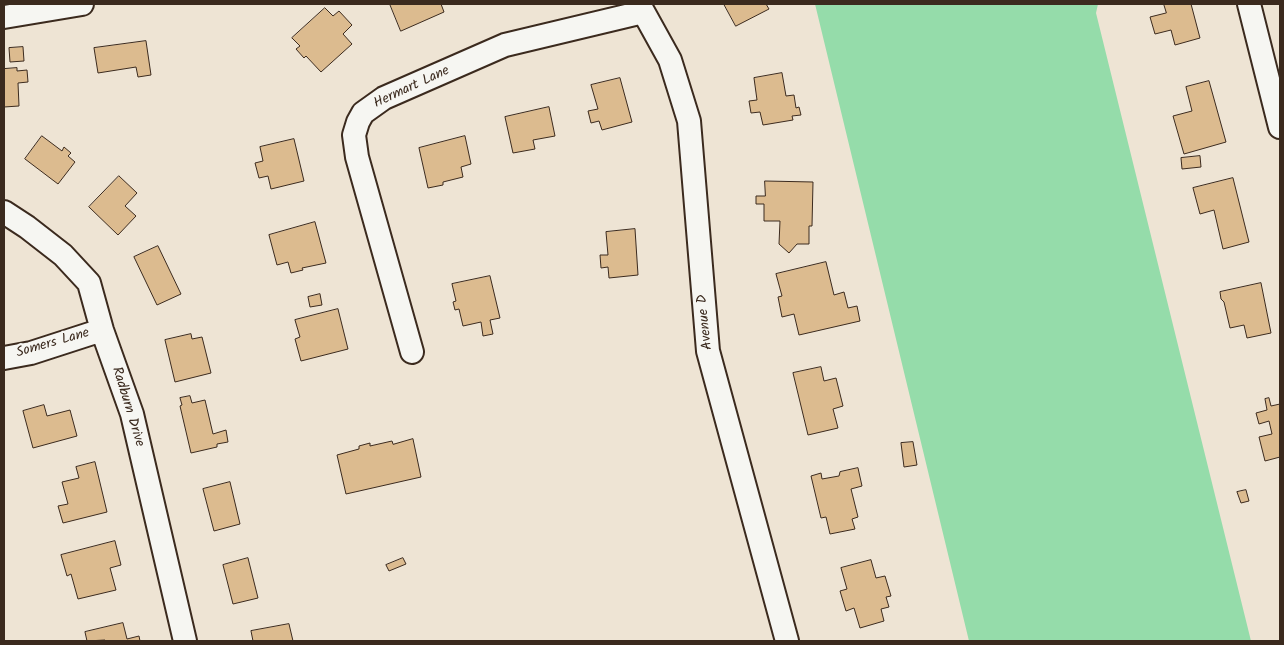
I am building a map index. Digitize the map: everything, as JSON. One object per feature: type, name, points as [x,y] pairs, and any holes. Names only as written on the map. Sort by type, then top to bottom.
[{"type":"street","points":[[4,17],[82,4]]},
{"type":"street","points":[[1249,4],[1280,127]]},
{"type":"street","name":"Hermart Lane","points":[[412,352],[357,158],[354,136],[363,113],[384,98],[505,46],[641,8]]},
{"type":"street","name":"Avenue D","points":[[641,8],[670,60],[688,121],[708,351],[787,641]]},
{"type":"street","name":"Radburn Drive","points":[[4,212],[63,255],[89,283],[102,330],[132,414],[185,641]]},
{"type":"street","name":"Somers Lane","points":[[4,358],[31,353],[102,330]]},
{"type":"green space","points":[[815,4],[1098,4],[1096,13],[1251,641],[969,641]]},
{"type":"building","points":[[390,4],[441,4],[444,12],[401,31]]},
{"type":"building","points":[[724,4],[766,4],[769,9],[736,26]]},
{"type":"building","points":[[1164,4],[1191,4],[1200,38],[1175,45],[1171,30],[1155,34],[1150,17],[1166,13]]},
{"type":"building","points":[[325,8],[333,16],[339,11],[352,25],[343,34],[352,44],[321,72],[306,56],[304,58],[296,49],[300,46],[292,38]]},
{"type":"building","points":[[146,41],[151,75],[138,77],[136,67],[98,73],[94,48]]},
{"type":"building","points":[[23,47],[24,61],[10,62],[9,48]]},
{"type":"building","points":[[17,68],[17,71],[27,70],[28,82],[18,83],[19,106],[4,107],[4,69]]},
{"type":"building","points":[[782,73],[786,96],[794,95],[796,108],[799,107],[801,115],[792,116],[793,120],[763,125],[760,112],[751,113],[749,101],[757,100],[754,78]]},
{"type":"building","points":[[620,78],[632,122],[602,130],[599,121],[591,123],[588,111],[598,109],[591,85]]},
{"type":"building","points":[[1209,81],[1226,142],[1184,154],[1173,116],[1192,111],[1186,87]]},
{"type":"building","points":[[549,107],[555,136],[533,140],[535,149],[513,153],[505,117]]},
{"type":"building","points":[[42,136],[62,151],[64,147],[71,153],[68,156],[75,162],[58,184],[25,159]]},
{"type":"building","points":[[465,136],[471,164],[461,167],[463,177],[443,182],[443,185],[428,188],[419,148]]},
{"type":"building","points":[[294,139],[304,181],[271,189],[268,176],[259,178],[255,163],[263,161],[260,147]]},
{"type":"building","points":[[1200,156],[1201,167],[1182,169],[1181,158]]},
{"type":"building","points":[[119,176],[137,193],[125,206],[136,216],[118,235],[89,207]]},
{"type":"building","points":[[1233,178],[1249,242],[1223,249],[1214,210],[1200,214],[1193,188]]},
{"type":"building","points":[[765,181],[813,182],[812,226],[809,226],[809,244],[797,244],[789,253],[779,244],[780,221],[764,221],[764,204],[756,204],[756,196],[765,196]]},
{"type":"building","points":[[315,222],[326,263],[302,268],[303,270],[291,273],[288,262],[277,265],[269,235]]},
{"type":"building","points":[[635,229],[638,275],[609,278],[608,267],[601,268],[600,255],[608,255],[606,232]]},
{"type":"building","points":[[158,246],[181,294],[157,305],[134,257]]},
{"type":"building","points":[[826,262],[834,295],[844,292],[848,308],[857,306],[860,321],[799,335],[794,314],[782,317],[778,297],[782,296],[776,274]]},
{"type":"building","points":[[490,276],[500,318],[490,320],[493,334],[483,336],[481,322],[463,326],[459,309],[455,310],[453,302],[456,301],[452,284]]},
{"type":"building","points":[[1261,283],[1271,333],[1247,338],[1244,325],[1230,328],[1220,292]]},
{"type":"building","points":[[320,294],[322,305],[310,307],[308,297]]},
{"type":"building","points":[[338,309],[348,349],[301,361],[295,339],[300,337],[295,320]]},
{"type":"building","points":[[191,334],[192,339],[202,337],[211,373],[175,382],[165,340]]},
{"type":"building","points":[[821,367],[824,381],[836,378],[843,406],[833,409],[838,428],[808,435],[793,373]]},
{"type":"building","points":[[190,396],[192,403],[205,400],[213,434],[226,430],[228,442],[217,444],[217,447],[191,453],[180,406],[182,405],[180,398]]},
{"type":"building","points":[[1269,398],[1271,406],[1280,404],[1280,457],[1265,461],[1259,437],[1272,434],[1269,421],[1259,424],[1256,413],[1267,410],[1265,399]]},
{"type":"building","points":[[44,405],[47,416],[70,410],[77,436],[33,448],[23,411]]},
{"type":"building","points":[[413,439],[421,477],[346,494],[337,455],[359,449],[359,446],[370,443],[370,446],[392,441],[393,444]]},
{"type":"building","points":[[913,442],[917,465],[904,467],[901,443]]},
{"type":"building","points":[[95,462],[107,512],[63,523],[58,506],[68,504],[62,482],[79,478],[76,467]]},
{"type":"building","points":[[858,468],[862,486],[851,489],[858,517],[852,519],[855,529],[830,534],[826,517],[821,518],[811,476],[821,473],[822,479],[839,476],[840,472]]},
{"type":"building","points":[[230,482],[240,524],[214,531],[203,489]]},
{"type":"building","points":[[1246,490],[1249,501],[1241,503],[1237,492]]},
{"type":"building","points":[[115,541],[121,565],[110,568],[116,590],[78,599],[71,574],[67,576],[61,555]]},
{"type":"building","points":[[248,558],[258,598],[233,604],[223,565]]},
{"type":"building","points":[[403,558],[406,564],[389,571],[386,565]]},
{"type":"building","points":[[871,560],[876,578],[885,576],[891,596],[886,597],[889,607],[881,609],[884,621],[860,628],[854,608],[846,611],[840,591],[847,589],[841,568]]},
{"type":"building","points":[[123,623],[127,639],[139,636],[140,641],[87,641],[85,632]]},
{"type":"building","points":[[289,624],[293,641],[253,641],[251,631]]}]
